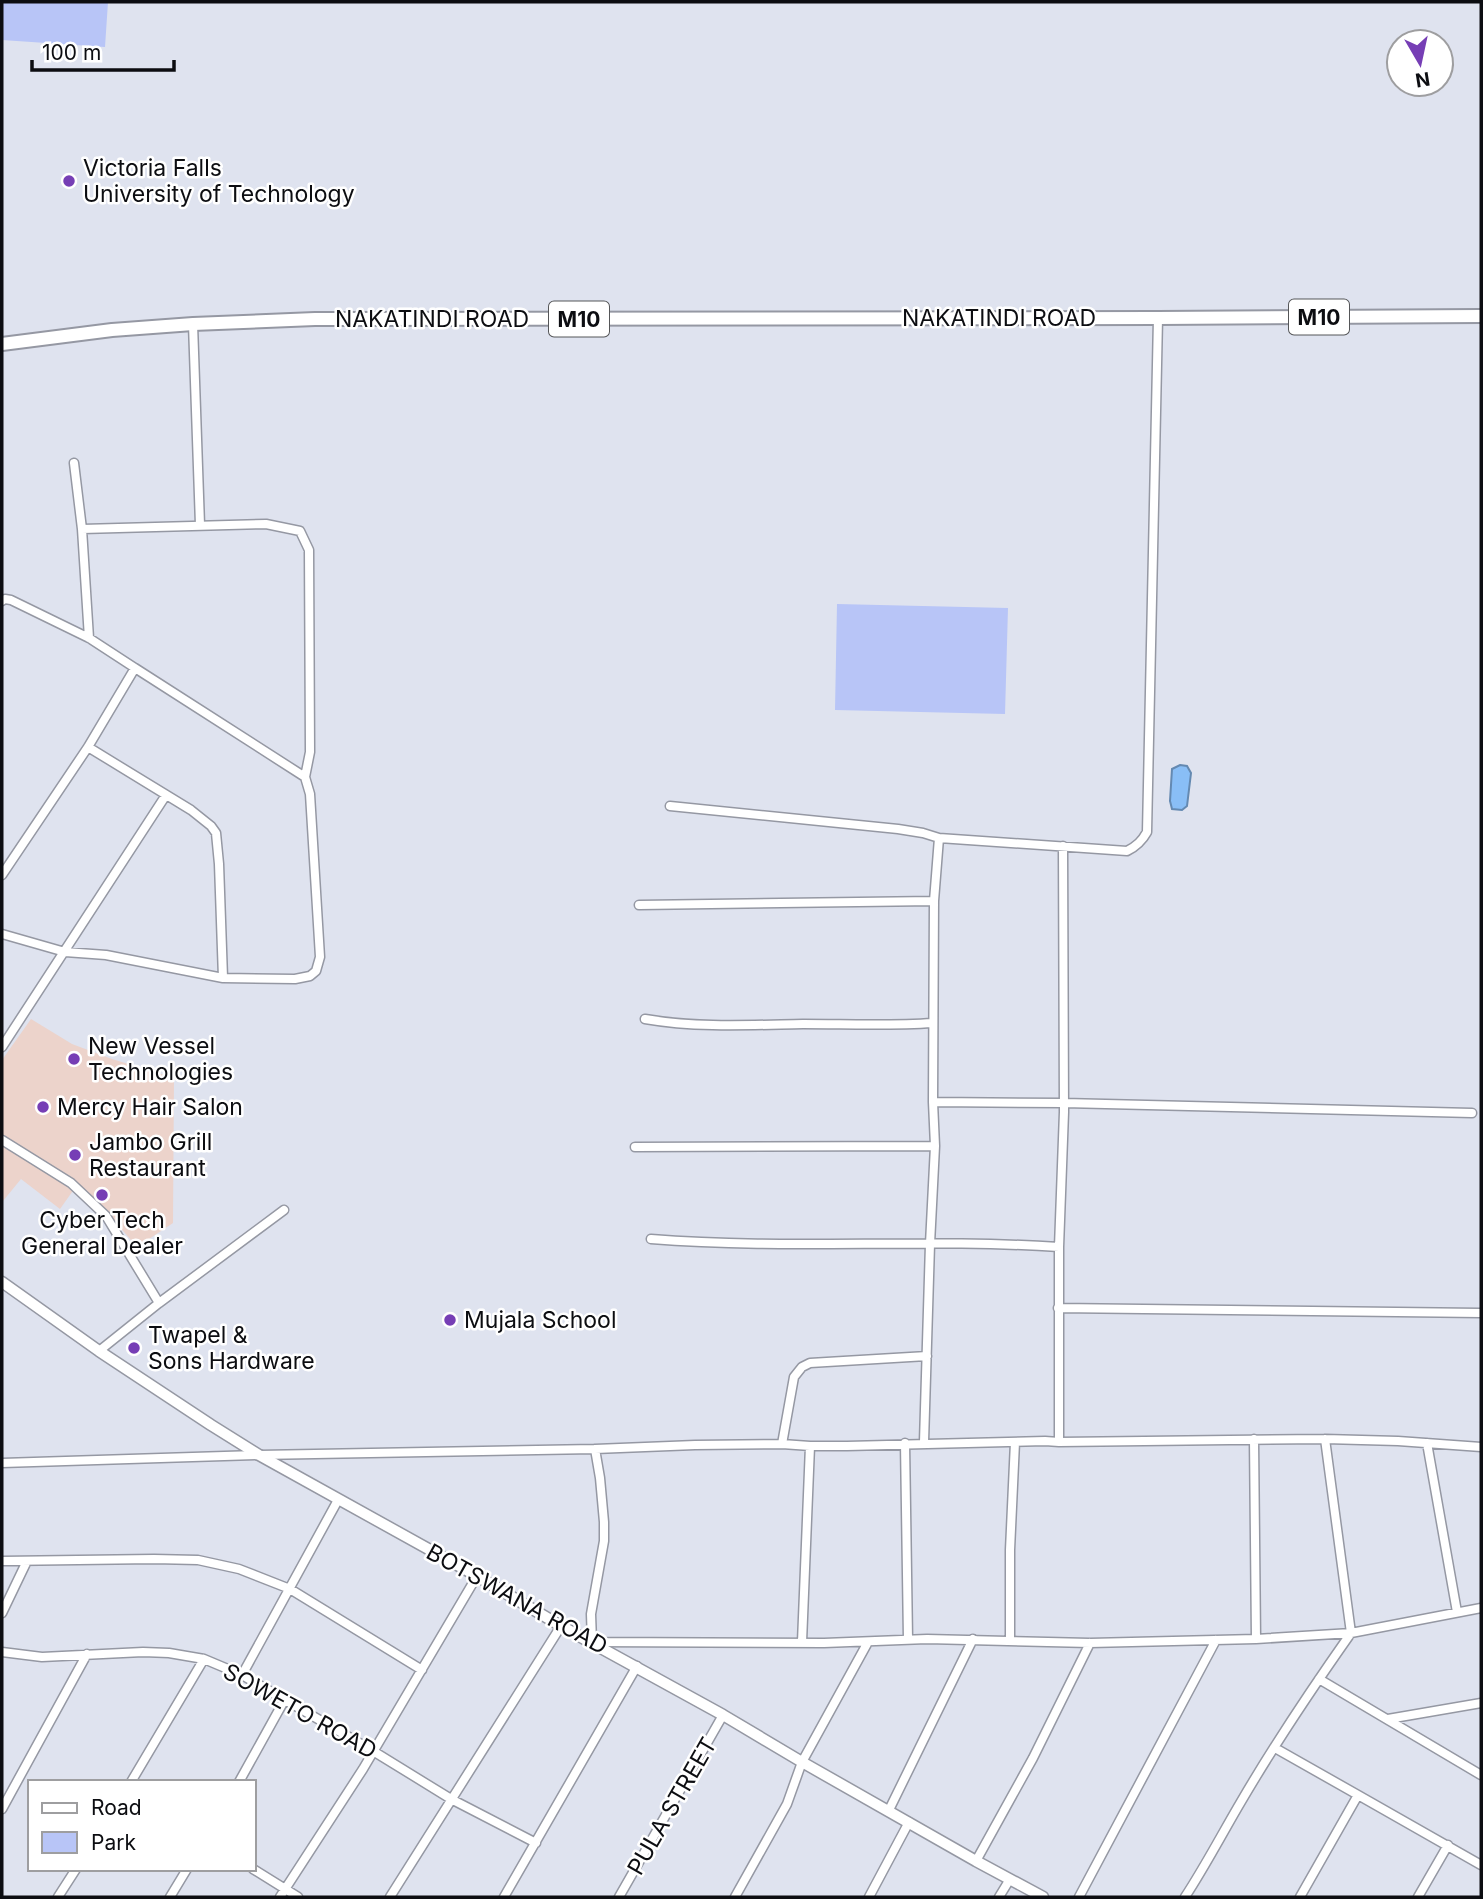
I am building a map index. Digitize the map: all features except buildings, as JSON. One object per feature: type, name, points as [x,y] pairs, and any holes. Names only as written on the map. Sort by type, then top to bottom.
[{"type":"highway","name":"M10","points":[[1158,318],[1481,316]]},
{"type":"highway","name":"NAKATINDI ROAD","points":[[2,344],[98,331],[192,324],[402,318],[1158,318]]},
{"type":"street","points":[[670,806],[898,829],[923,832],[939,838],[1127,850],[1142,840],[1147,832],[1158,318]]},
{"type":"street","points":[[192,324],[200,526]]},
{"type":"street","points":[[74,463],[82,528],[89,638]]},
{"type":"street","points":[[2,934],[65,952],[106,955],[223,978],[295,979],[310,976],[316,971],[320,957],[310,794],[305,777],[310,752],[309,550],[300,531],[266,524],[82,528]]},
{"type":"street","points":[[2,601],[11,600],[89,638],[305,777]]},
{"type":"street","points":[[2,876],[88,747],[135,668]]},
{"type":"street","points":[[88,747],[191,810],[216,833],[223,978]]},
{"type":"street","points":[[2,1047],[166,795]]},
{"type":"street","points":[[924,1443],[935,1146],[934,901],[939,838]]},
{"type":"street","points":[[1059,1442],[1059,1247],[1064,1103],[1063,846]]},
{"type":"street","points":[[639,905],[934,901]]},
{"type":"street","points":[[646,1019],[742,1025],[933,1023]]},
{"type":"street","points":[[933,1102],[1472,1113]]},
{"type":"street","points":[[2,1140],[71,1183],[106,1216],[159,1303]]},
{"type":"street","points":[[635,1147],[935,1146]]},
{"type":"street","points":[[99,1351],[284,1210]]},
{"type":"street","points":[[651,1239],[708,1244],[1059,1247]]},
{"type":"street","name":"BOTSWANA ROAD","points":[[2,1282],[99,1351],[259,1455],[1043,1897]]},
{"type":"street","points":[[1059,1308],[1481,1313]]},
{"type":"street","points":[[782,1444],[794,1377],[802,1367],[810,1363],[927,1356]]},
{"type":"street","points":[[1254,1439],[1256,1639]]},
{"type":"street","points":[[2,1463],[259,1455],[1045,1441],[1325,1439],[1481,1447]]},
{"type":"street","points":[[1185,1897],[1242,1800],[1319,1678],[1351,1633],[1325,1439]]},
{"type":"street","points":[[1010,1641],[1010,1550],[1016,1442]]},
{"type":"street","points":[[905,1443],[908,1639]]},
{"type":"street","points":[[1427,1443],[1457,1612]]},
{"type":"street","points":[[802,1642],[810,1446]]},
{"type":"street","points":[[595,1449],[600,1478],[604,1541],[591,1614],[592,1642],[868,1642],[973,1639],[1090,1643],[1256,1639],[1351,1633],[1481,1608]]},
{"type":"street","points":[[242,1675],[338,1500]]},
{"type":"street","points":[[2,1561],[198,1560],[239,1569],[290,1590],[422,1670]]},
{"type":"street","points":[[2,1614],[27,1561]]},
{"type":"street","points":[[282,1894],[351,1789],[477,1576]]},
{"type":"street","points":[[390,1897],[562,1626]]},
{"type":"street","points":[[888,1810],[973,1639]]},
{"type":"street","points":[[1079,1897],[1216,1640]]},
{"type":"street","points":[[735,1897],[787,1804],[802,1762],[868,1642]]},
{"type":"street","points":[[976,1861],[1033,1758],[1090,1643]]},
{"type":"street","name":"SOWETO ROAD","points":[[2,1652],[42,1657],[170,1653],[204,1659],[242,1675],[451,1799],[536,1843]]},
{"type":"street","points":[[2,1809],[87,1654]]},
{"type":"street","points":[[132,1780],[204,1659]]},
{"type":"street","points":[[504,1897],[637,1667]]},
{"type":"street","points":[[1319,1678],[1481,1775]]},
{"type":"street","points":[[240,1780],[285,1699]]},
{"type":"street","points":[[1387,1719],[1481,1703]]},
{"type":"street","name":"PULA STREET","points":[[619,1897],[723,1715]]},
{"type":"street","points":[[1275,1748],[1481,1865]]},
{"type":"street","points":[[1300,1897],[1358,1795]]},
{"type":"street","points":[[869,1897],[909,1822]]},
{"type":"street","points":[[1418,1897],[1448,1845]]},
{"type":"street","points":[[58,1897],[75,1871]]},
{"type":"street","points":[[170,1897],[186,1871]]},
{"type":"street","points":[[255,1871],[282,1894],[298,1897]]},
{"type":"street","points":[[999,1897],[1010,1879]]},
{"type":"shaded area","points":[[1180,765],[1187,766],[1191,773],[1187,806],[1182,810],[1172,809],[1170,801],[1172,769]]},
{"type":"shaded area","points":[[31,1019],[72,1044],[174,1078],[173,1223],[137,1247],[105,1210],[77,1185],[60,1209],[21,1179],[2,1200],[2,1060]]},
{"type":"green space","points":[[2,2],[108,2],[105,47],[2,40]]},
{"type":"green space","points":[[837,604],[1008,608],[1005,714],[835,710]]},
{"type":"place","name":"Victoria Falls University of Technology","points":[[69,181]]},
{"type":"place","name":"New Vessel Technologies","points":[[74,1059]]},
{"type":"place","name":"Mercy Hair Salon","points":[[43,1107]]},
{"type":"place","name":"Jambo Grill Restaurant","points":[[75,1155]]},
{"type":"place","name":"Cyber Tech General Dealer","points":[[102,1195]]},
{"type":"place","name":"Mujala School","points":[[450,1320]]},
{"type":"place","name":"Twapel & Sons Hardware","points":[[134,1348]]}]
